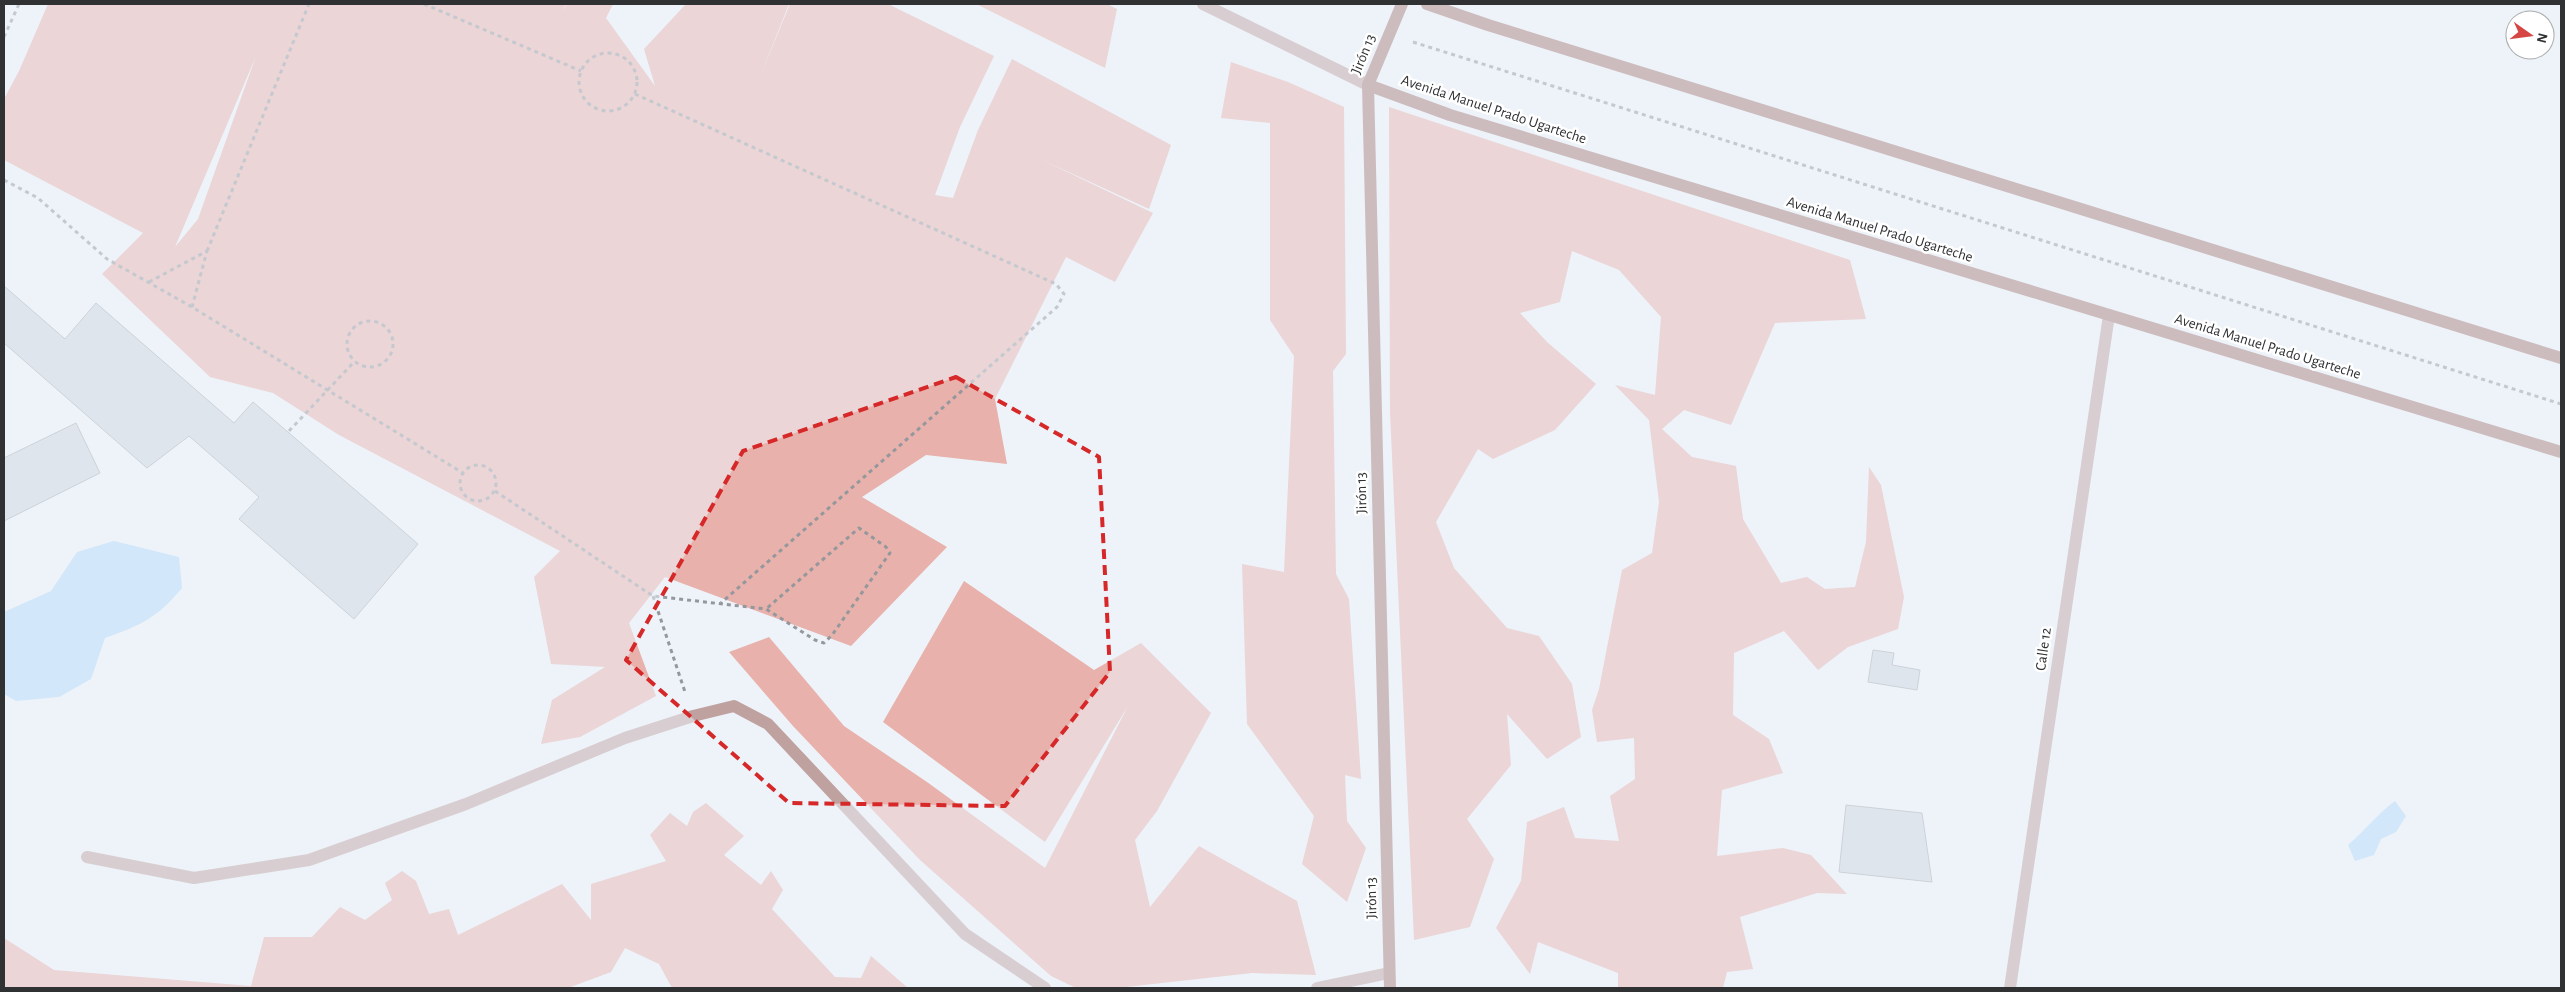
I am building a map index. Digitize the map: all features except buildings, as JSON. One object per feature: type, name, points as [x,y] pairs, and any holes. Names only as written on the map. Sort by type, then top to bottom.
[{"type":"street","name":"Avenida Manuel Prado Ugarteche","points":[[1203,4],[1368,85],[1459,118],[2561,452]]},
{"type":"street","name":"Jirón 13","points":[[1390,988],[1368,85],[1402,4]]},
{"type":"street","points":[[1427,4],[1488,25],[2561,358]]},
{"type":"street","name":"Calle 12","points":[[2010,988],[2109,315]]},
{"type":"street","points":[[87,857],[194,878],[309,860],[466,804],[625,738],[693,716],[734,706],[768,724],[965,934],[1045,988]]},
{"type":"street","points":[[1317,988],[1389,973]]},
{"type":"path","points":[[4,38],[19,4]]},
{"type":"path","points":[[192,308],[207,251],[309,4]]},
{"type":"path","points":[[424,4],[581,71]]},
{"type":"path","points":[[1389,35],[2561,404]]},
{"type":"path","points":[[609,53],[620,55],[629,62],[636,72],[635,94],[628,104],[618,110],[607,112],[596,110],[587,103],[580,93],[579,81],[581,71],[588,61],[598,55],[609,53]]},
{"type":"path","points":[[635,94],[1056,284],[1064,294],[1057,307],[721,603]]},
{"type":"path","points":[[4,180],[38,198],[107,259],[149,282],[462,473]]},
{"type":"path","points":[[149,282],[207,251]]},
{"type":"path","points":[[372,321],[382,325],[390,333],[393,343],[391,354],[384,363],[374,367],[364,367],[354,362],[347,352],[346,341],[351,330],[360,323],[372,321]]},
{"type":"path","points":[[289,431],[354,362]]},
{"type":"path","points":[[478,464],[487,466],[493,473],[496,482],[494,491],[488,498],[479,501],[470,499],[463,493],[460,484],[462,473],[478,464]]},
{"type":"path","points":[[494,491],[653,596],[766,609],[815,640],[824,643],[838,627],[890,553],[886,547],[859,528],[766,609]]},
{"type":"path","points":[[653,596],[693,716]]},
{"type":"highlighted area","points":[[956,377],[1099,457],[1110,672],[1005,806],[789,803],[626,660],[743,451]]},
{"type":"shaded area","points":[[48,4],[566,4],[563,11],[567,4],[613,4],[606,18],[655,86],[644,49],[686,4],[789,4],[759,79],[790,4],[888,4],[994,56],[960,127],[935,195],[953,198],[978,130],[1012,59],[1171,145],[1149,209],[1038,158],[1153,213],[1115,282],[1066,257],[995,399],[1007,464],[926,455],[862,497],[947,547],[851,646],[665,577],[629,623],[656,696],[580,737],[541,744],[552,700],[605,667],[551,664],[534,577],[560,551],[339,435],[273,393],[210,377],[102,274],[143,233],[4,160],[4,99],[19,71]],"holes":[[[256,56],[198,219],[175,247]]]},
{"type":"shaded area","points":[[976,4],[1107,4],[1117,9],[1105,68]]},
{"type":"shaded area","points":[[1231,62],[1288,82],[1344,107],[1346,354],[1333,371],[1336,574],[1349,599],[1361,779],[1345,775],[1347,821],[1366,848],[1347,902],[1302,864],[1314,816],[1247,724],[1242,564],[1284,572],[1294,356],[1270,320],[1270,123],[1221,118]]},
{"type":"shaded area","points":[[1389,107],[1850,260],[1866,319],[1775,323],[1731,425],[1684,410],[1662,429],[1692,457],[1736,466],[1743,519],[1781,583],[1807,577],[1825,589],[1855,587],[1866,542],[1869,467],[1881,485],[1904,597],[1898,629],[1848,647],[1818,670],[1784,631],[1734,653],[1733,715],[1769,739],[1783,773],[1722,790],[1717,856],[1783,848],[1811,855],[1847,894],[1817,893],[1740,917],[1753,969],[1727,972],[1723,988],[1618,988],[1618,973],[1538,942],[1530,974],[1496,928],[1521,881],[1527,822],[1564,807],[1575,838],[1619,841],[1610,796],[1635,779],[1634,738],[1597,742],[1592,710],[1599,689],[1622,570],[1652,553],[1659,502],[1649,420],[1615,385],[1655,395],[1661,317],[1619,270],[1572,251],[1560,302],[1520,313],[1547,342],[1596,384],[1555,430],[1493,459],[1478,449],[1436,522],[1454,568],[1507,628],[1539,636],[1572,684],[1581,737],[1547,759],[1507,714],[1511,765],[1467,819],[1494,859],[1470,927],[1414,940],[1390,412]]},
{"type":"shaded area","points":[[964,581],[1094,670],[1141,643],[1211,713],[1157,811],[1135,840],[1150,907],[1199,846],[1297,901],[1316,975],[1252,973],[1117,988],[1076,988],[1051,976],[920,860],[793,726],[729,652],[769,637],[844,726],[927,782],[1045,868],[1128,706],[1045,842],[883,722]]},
{"type":"shaded area","points":[[706,803],[744,836],[724,855],[761,885],[771,871],[783,890],[772,909],[835,977],[861,978],[871,956],[908,988],[672,988],[659,964],[625,948],[611,972],[568,988],[4,988],[4,938],[54,970],[251,986],[264,937],[312,937],[340,907],[365,920],[392,900],[385,883],[402,871],[416,881],[429,914],[449,909],[458,935],[562,884],[591,920],[591,884],[666,861],[650,835],[670,813],[687,826],[693,812]]},
{"type":"water","points":[[114,541],[179,557],[182,588],[156,614],[129,629],[105,638],[91,679],[59,697],[16,701],[4,694],[4,612],[51,591],[77,552]]},
{"type":"water","points":[[2395,801],[2406,816],[2396,832],[2381,839],[2374,855],[2355,861],[2348,845],[2382,811]]}]
